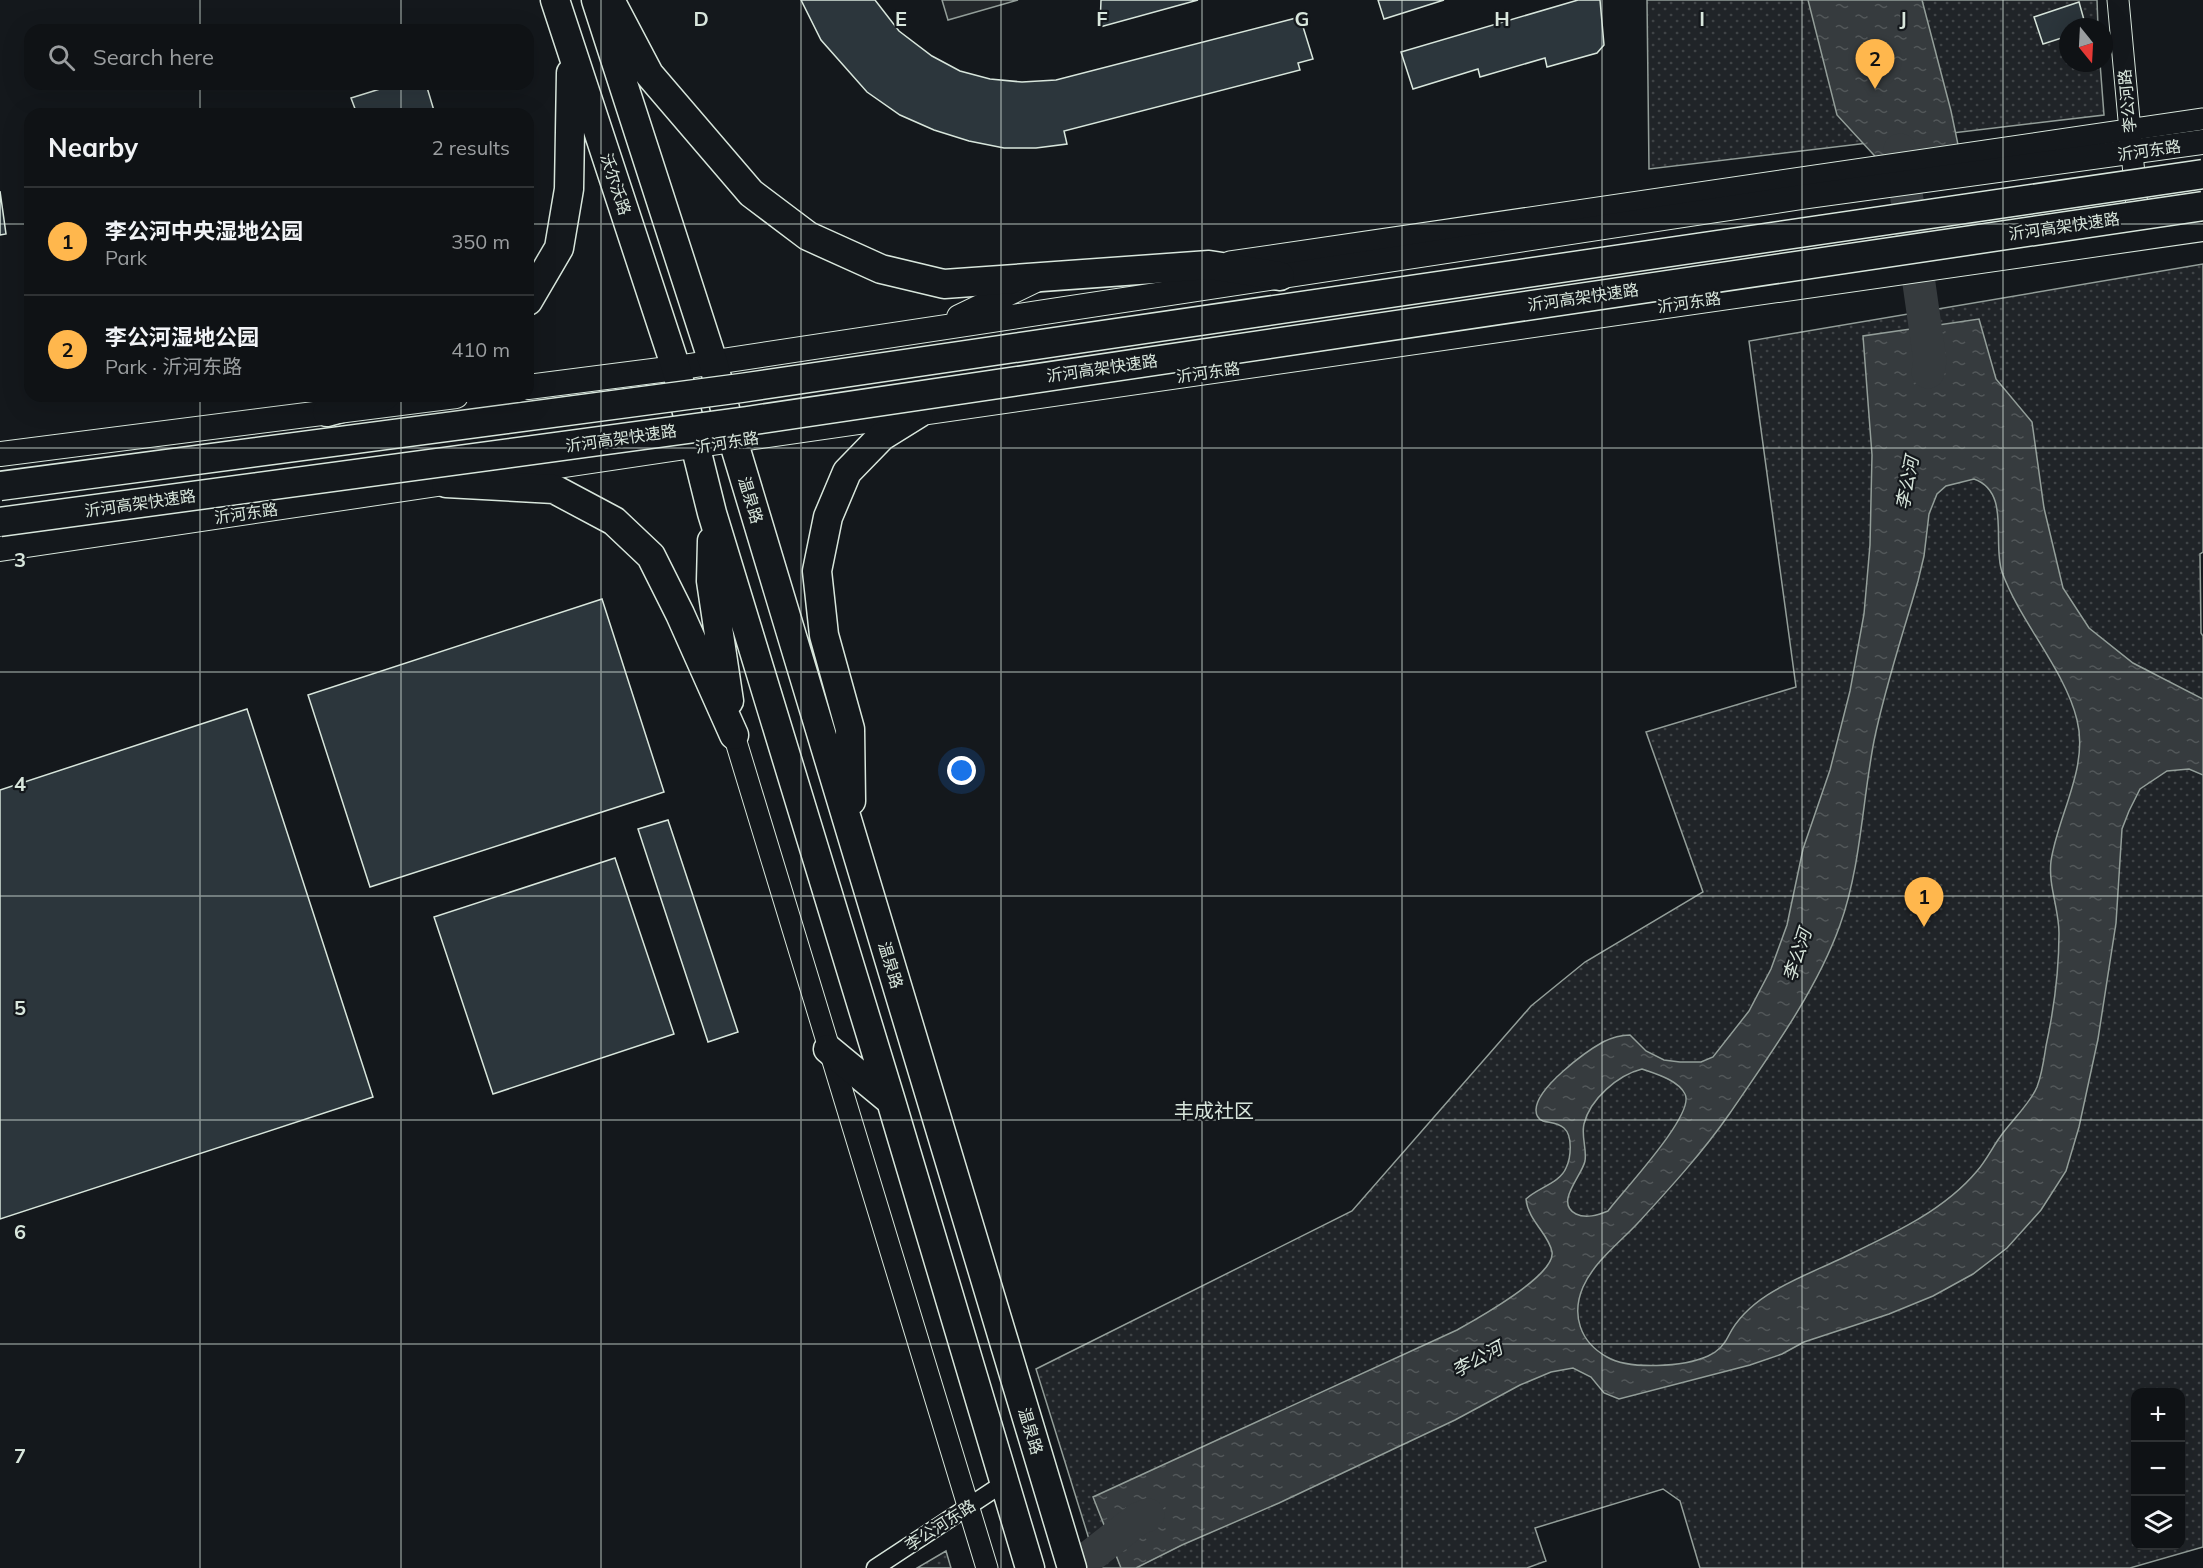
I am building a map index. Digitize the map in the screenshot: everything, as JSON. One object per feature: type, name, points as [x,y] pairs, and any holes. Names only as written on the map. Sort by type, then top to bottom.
[{"type":"highway","name":"沃尔沃路","points":[[555,0],[676,368]]},
{"type":"highway","points":[[596,0],[713,362]]},
{"type":"highway","points":[[610,0],[649,74],[751,193],[808,236],[881,269],[944,284],[1209,265],[1280,276]]},
{"type":"highway","points":[[534,291],[559,248],[569,189],[572,50]]},
{"type":"highway","name":"沂河高架快速路","points":[[0,486],[753,386],[2203,174]]},
{"type":"highway","name":"沂河高架快速路","points":[[0,522],[759,419],[2203,206]]},
{"type":"highway","name":"温泉路","points":[[713,362],[733,440],[1072,1568]]},
{"type":"highway","points":[[676,368],[712,513],[1030,1568]]},
{"type":"highway","points":[[327,412],[363,402]]},
{"type":"highway","points":[[851,833],[850,729],[824,636],[817,571],[828,517],[847,472],[882,436],[919,413]]},
{"type":"highway","points":[[446,483],[554,489],[614,521],[651,556],[680,614],[734,735]]},
{"type":"highway","points":[[712,513],[711,580],[734,735]]},
{"type":"highway","points":[[774,576],[824,636]]},
{"type":"highway","points":[[828,1049],[891,1101]]},
{"type":"main road","name":"沂河东路","points":[[534,386],[676,368],[1280,276],[1796,188],[2130,141],[2203,142]]},
{"type":"main road","name":"沂河东路","points":[[0,549],[733,440],[2203,229]]},
{"type":"main road","points":[[935,328],[1043,277]]},
{"type":"main road","points":[[0,454],[408,402]]},
{"type":"street","name":"李公河路","points":[[2118,0],[2139,238]]},
{"type":"street","points":[[2130,141],[2203,119]]},
{"type":"street","points":[[1209,265],[1796,188]]},
{"type":"street","points":[[734,735],[987,1568]]},
{"type":"street","name":"李公河东路","points":[[875,1568],[1004,1483]]},
{"type":"shaded area","points":[[942,0],[1018,0],[948,20]]},
{"type":"shaded area","points":[[1647,0],[2097,0],[2098,18],[2059,18],[2059,72],[2101,72],[2104,115],[1649,169]]},
{"type":"shaded area","points":[[2203,264],[2203,552],[2200,554],[2201,633],[2203,636],[2203,1547],[2130,1568],[1700,1568],[1680,1501],[1663,1489],[1535,1528],[1546,1561],[1527,1568],[1098,1568],[1036,1369],[1352,1211],[1531,1006],[1585,962],[1703,892],[1646,732],[1796,687],[1749,341]]},
{"type":"shaded area","points":[[946,1551],[951,1568],[917,1568]]},
{"type":"water","points":[[1808,0],[1922,0],[1961,159],[1884,166],[1837,115]]},
{"type":"water","points":[[1979,319],[1996,379],[2032,422],[2044,508],[2063,588],[2089,628],[2133,663],[2203,699],[2203,775],[2189,769],[2167,771],[2140,789],[2122,829],[2116,923],[2098,1039],[2079,1127],[2066,1171],[2041,1210],[2007,1248],[1973,1274],[1933,1296],[1889,1314],[1804,1342],[1782,1354],[1750,1365],[1619,1399],[1604,1393],[1591,1377],[1573,1368],[1551,1372],[1279,1503],[1182,1545],[1136,1568],[1121,1568],[1093,1497],[1457,1330],[1513,1296],[1550,1262],[1552,1252],[1550,1245],[1530,1214],[1526,1199],[1559,1178],[1568,1164],[1570,1147],[1567,1132],[1559,1125],[1541,1120],[1536,1110],[1538,1101],[1552,1081],[1603,1042],[1627,1035],[1630,1035],[1646,1051],[1664,1060],[1701,1062],[1713,1057],[1749,1011],[1771,969],[1787,925],[1803,849],[1830,770],[1850,691],[1864,614],[1870,545],[1872,455],[1863,336]],"holes":[[[1974,479],[1993,495],[1998,520],[1999,560],[2002,572],[2010,591],[2063,683],[2077,720],[2080,738],[2076,773],[2051,861],[2051,879],[2059,924],[2058,961],[2056,990],[2043,1067],[2037,1087],[2030,1100],[2000,1137],[1980,1167],[1963,1186],[1912,1223],[1762,1298],[1738,1321],[1725,1342],[1715,1352],[1698,1360],[1657,1366],[1629,1364],[1607,1357],[1590,1344],[1580,1327],[1578,1308],[1583,1287],[1600,1261],[1662,1197],[1720,1127],[1776,1046],[1819,974],[1847,903],[1857,857],[1878,721],[1918,581],[1924,556],[1929,514],[1937,494],[1946,486]],[[1642,1069],[1666,1078],[1682,1089],[1685,1094],[1685,1104],[1680,1118],[1656,1153],[1608,1211],[1588,1216],[1576,1214],[1570,1209],[1568,1196],[1585,1161],[1583,1129],[1587,1115],[1606,1089]]]},
{"type":"building","points":[[801,0],[875,0],[899,31],[932,56],[960,71],[990,79],[1022,82],[1056,80],[1300,17],[1313,59],[1298,63],[1300,70],[1064,131],[1067,144],[1036,148],[1004,148],[969,141],[934,130],[900,115],[867,92],[821,40]]},
{"type":"building","points":[[1101,0],[1198,0],[1100,27]]},
{"type":"building","points":[[1378,0],[1444,0],[1384,19]]},
{"type":"building","points":[[1578,0],[1600,0],[1604,45],[1597,53],[1547,67],[1545,58],[1480,77],[1478,69],[1413,89],[1401,52]]},
{"type":"building","points":[[2079,2],[2083,18],[2059,18],[2059,39],[2043,44],[2034,17]]},
{"type":"building","points":[[377,90],[428,90],[433,108],[355,108],[351,98]]},
{"type":"building","points":[[0,191],[6,234],[0,235]]},
{"type":"building","points":[[602,599],[664,792],[370,887],[308,695]]},
{"type":"building","points":[[247,709],[373,1097],[0,1219],[0,790]]},
{"type":"building","points":[[668,820],[738,1032],[708,1042],[638,829]]},
{"type":"building","points":[[615,858],[674,1034],[493,1094],[434,917]]},
{"type":"waterway","name":"李公河","points":[[1900,150],[1930,361],[1928,372]]},
{"type":"waterway","name":"李公河","points":[[1075,1568],[1138,1519],[1148,1515]]},
{"type":"place","name":"李公河湿地公园","points":[[1875,89]]},
{"type":"place","name":"李公河中央湿地公园","points":[[1924,927]]},
{"type":"district","name":"丰成社区","points":[[1214,1110]]}]
